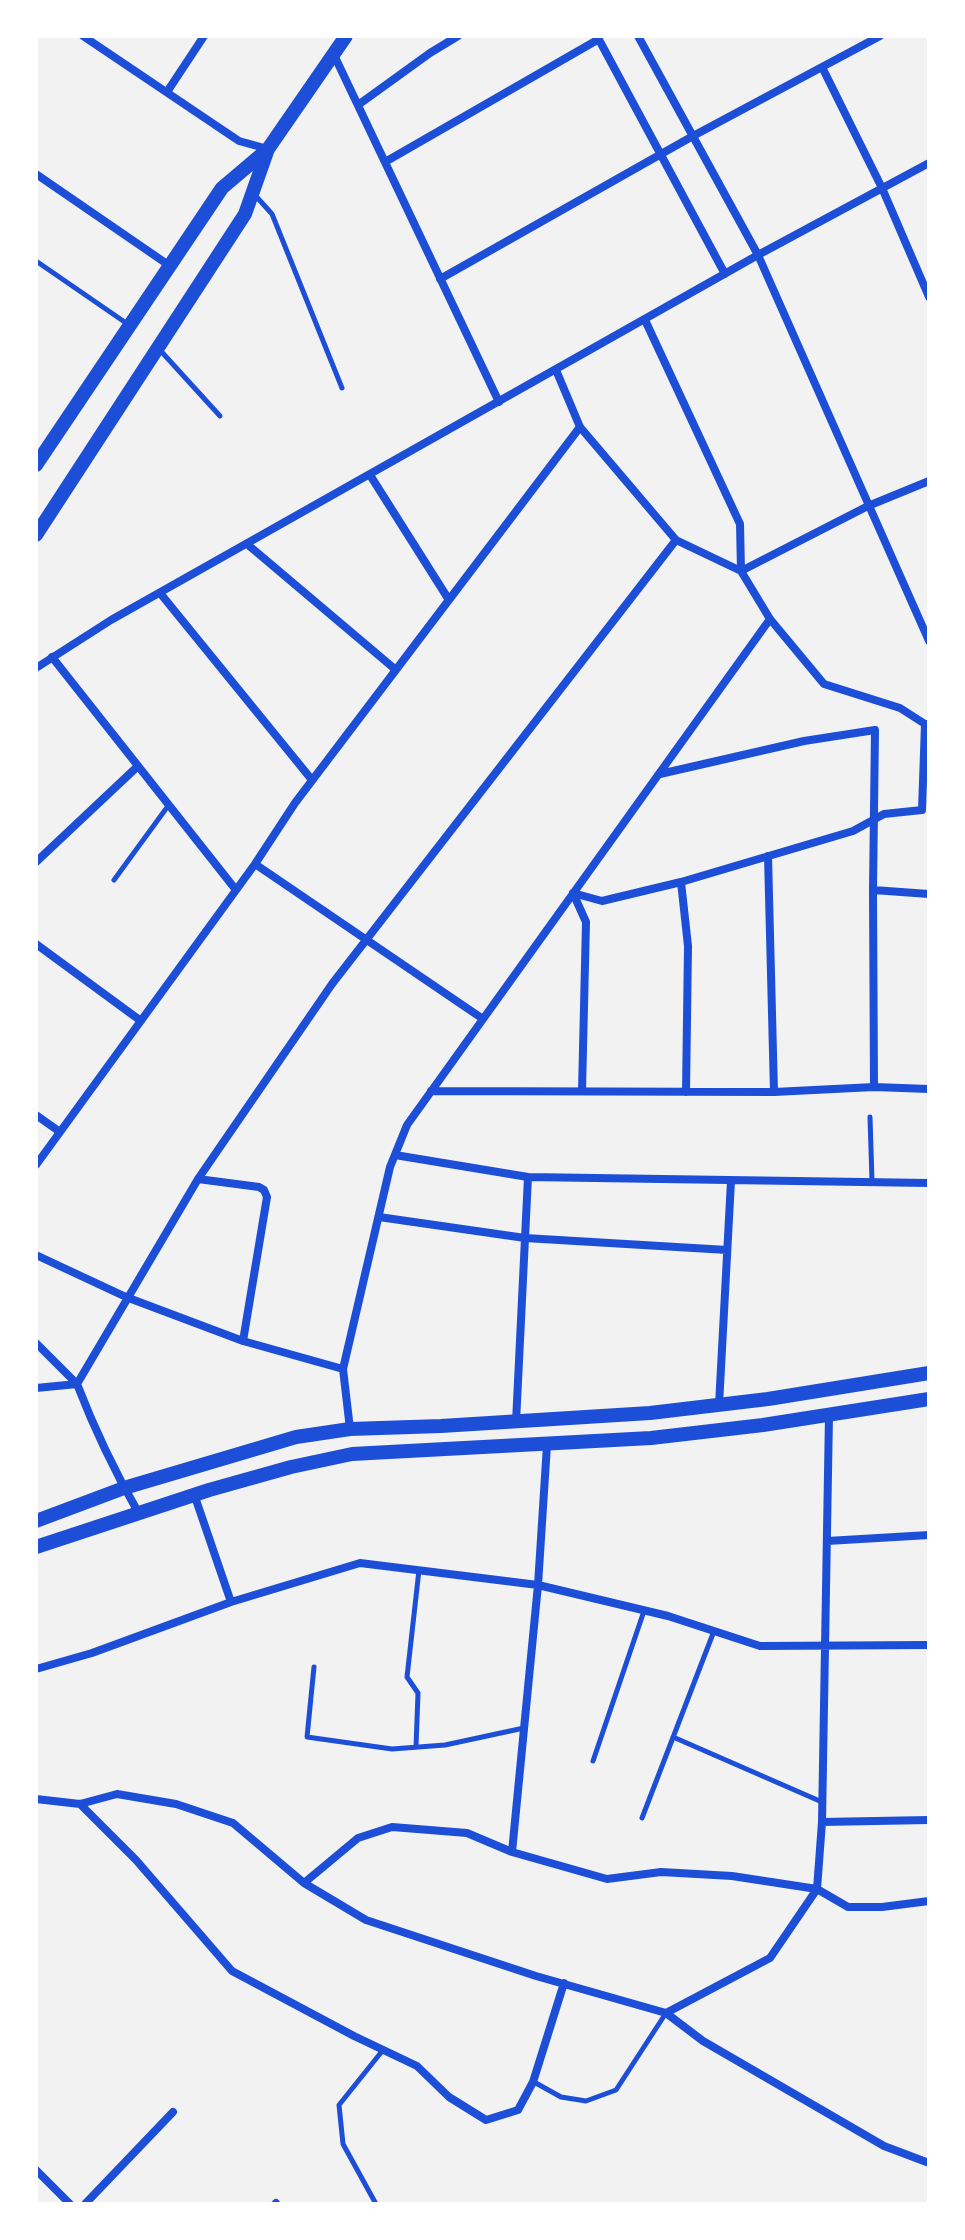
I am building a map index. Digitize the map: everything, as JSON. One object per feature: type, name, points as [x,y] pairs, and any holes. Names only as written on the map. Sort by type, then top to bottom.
[{"type":"main road","points":[[36,465],[222,188],[268,149],[346,36]]},
{"type":"main road","points":[[36,535],[245,214],[268,149]]},
{"type":"main road","points":[[36,1521],[124,1488],[296,1437],[350,1429],[650,1413],[768,1399],[929,1373]]},
{"type":"main road","points":[[36,1547],[194,1494],[352,1454],[665,1436],[763,1425],[929,1399]]},
{"type":"street","points":[[83,36],[239,141],[268,149]]},
{"type":"street","points":[[167,92],[204,36]]},
{"type":"street","points":[[358,105],[458,36]]},
{"type":"street","points":[[638,36],[758,255],[929,641]]},
{"type":"street","points":[[440,279],[660,154],[880,36]]},
{"type":"street","points":[[385,162],[598,38],[725,274]]},
{"type":"street","points":[[334,54],[499,402]]},
{"type":"street","points":[[822,67],[882,188],[929,297]]},
{"type":"street","points":[[36,668],[160,593],[758,255],[929,163]]},
{"type":"street","points":[[36,174],[170,266]]},
{"type":"street","points":[[573,893],[602,901],[681,882],[853,831],[884,814],[922,810],[927,724],[900,708],[824,684],[770,619],[741,571],[740,524],[645,320]]},
{"type":"street","points":[[556,370],[580,427],[676,540],[741,571]]},
{"type":"street","points":[[36,1165],[255,864],[312,780],[580,427]]},
{"type":"street","points":[[370,475],[449,600]]},
{"type":"street","points":[[741,571],[868,506],[929,481]]},
{"type":"street","points":[[77,1384],[198,1179],[332,984],[676,540]]},
{"type":"street","points":[[247,544],[396,670]]},
{"type":"street","points":[[160,593],[312,780]]},
{"type":"street","points":[[350,1429],[343,1369],[390,1167],[407,1125],[770,619]]},
{"type":"street","points":[[52,657],[236,890]]},
{"type":"street","points":[[659,774],[804,741],[875,730],[874,1087]]},
{"type":"street","points":[[36,862],[138,766]]},
{"type":"street","points":[[768,856],[774,1092]]},
{"type":"street","points":[[255,864],[483,1019]]},
{"type":"street","points":[[681,882],[688,946],[686,1092]]},
{"type":"street","points":[[873,890],[929,894]]},
{"type":"street","points":[[573,893],[586,922],[582,1091]]},
{"type":"street","points":[[36,944],[141,1021]]},
{"type":"street","points":[[431,1091],[929,1089]]},
{"type":"street","points":[[36,1115],[60,1132]]},
{"type":"street","points":[[395,1155],[528,1177],[929,1183]]},
{"type":"street","points":[[516,1422],[528,1177]]},
{"type":"street","points":[[198,1179],[259,1187],[267,1197],[243,1341]]},
{"type":"street","points":[[719,1405],[731,1181]]},
{"type":"street","points":[[379,1217],[525,1238],[727,1250]]},
{"type":"street","points":[[36,1255],[126,1297],[243,1341],[343,1369]]},
{"type":"street","points":[[36,1343],[77,1384],[86,1409],[138,1512]]},
{"type":"street","points":[[36,1388],[77,1384]]},
{"type":"street","points":[[666,2013],[770,1958],[817,1889],[822,1822],[829,1415]]},
{"type":"street","points":[[512,1852],[538,1585],[547,1445]]},
{"type":"street","points":[[194,1494],[231,1602]]},
{"type":"street","points":[[827,1541],[929,1535]]},
{"type":"street","points":[[36,1669],[92,1653],[231,1602],[360,1563],[538,1585],[644,1611],[760,1646],[929,1645]]},
{"type":"street","points":[[36,1799],[80,1804],[117,1794],[176,1804],[233,1823],[304,1883],[366,1920],[666,2013],[703,2041],[884,2146],[929,2163]]},
{"type":"street","points":[[80,1804],[136,1860],[232,1971],[417,2066],[449,2097],[486,2120],[518,2110],[533,2082],[564,1983]]},
{"type":"street","points":[[822,1822],[929,1820]]},
{"type":"street","points":[[304,1883],[358,1838],[392,1827],[467,1833],[512,1852],[607,1879],[661,1872],[732,1876],[817,1889],[848,1907],[882,1907],[929,1901]]},
{"type":"street","points":[[85,2204],[173,2112]]},
{"type":"street","points":[[36,2170],[70,2204]]},
{"type":"lane","points":[[253,193],[272,214],[342,388]]},
{"type":"lane","points":[[36,261],[130,326]]},
{"type":"lane","points":[[158,348],[220,416]]},
{"type":"lane","points":[[114,880],[169,805]]},
{"type":"lane","points":[[870,1117],[872,1182]]},
{"type":"lane","points":[[416,1747],[418,1693],[407,1677],[419,1570]]},
{"type":"lane","points":[[593,1761],[644,1611]]},
{"type":"lane","points":[[642,1818],[714,1631]]},
{"type":"lane","points":[[314,1667],[307,1737],[392,1749],[445,1745],[524,1728]]},
{"type":"lane","points":[[673,1737],[822,1802]]},
{"type":"lane","points":[[533,2082],[561,2097],[586,2101],[616,2090],[666,2013]]},
{"type":"lane","points":[[376,2204],[343,2144],[339,2105],[383,2050]]}]
